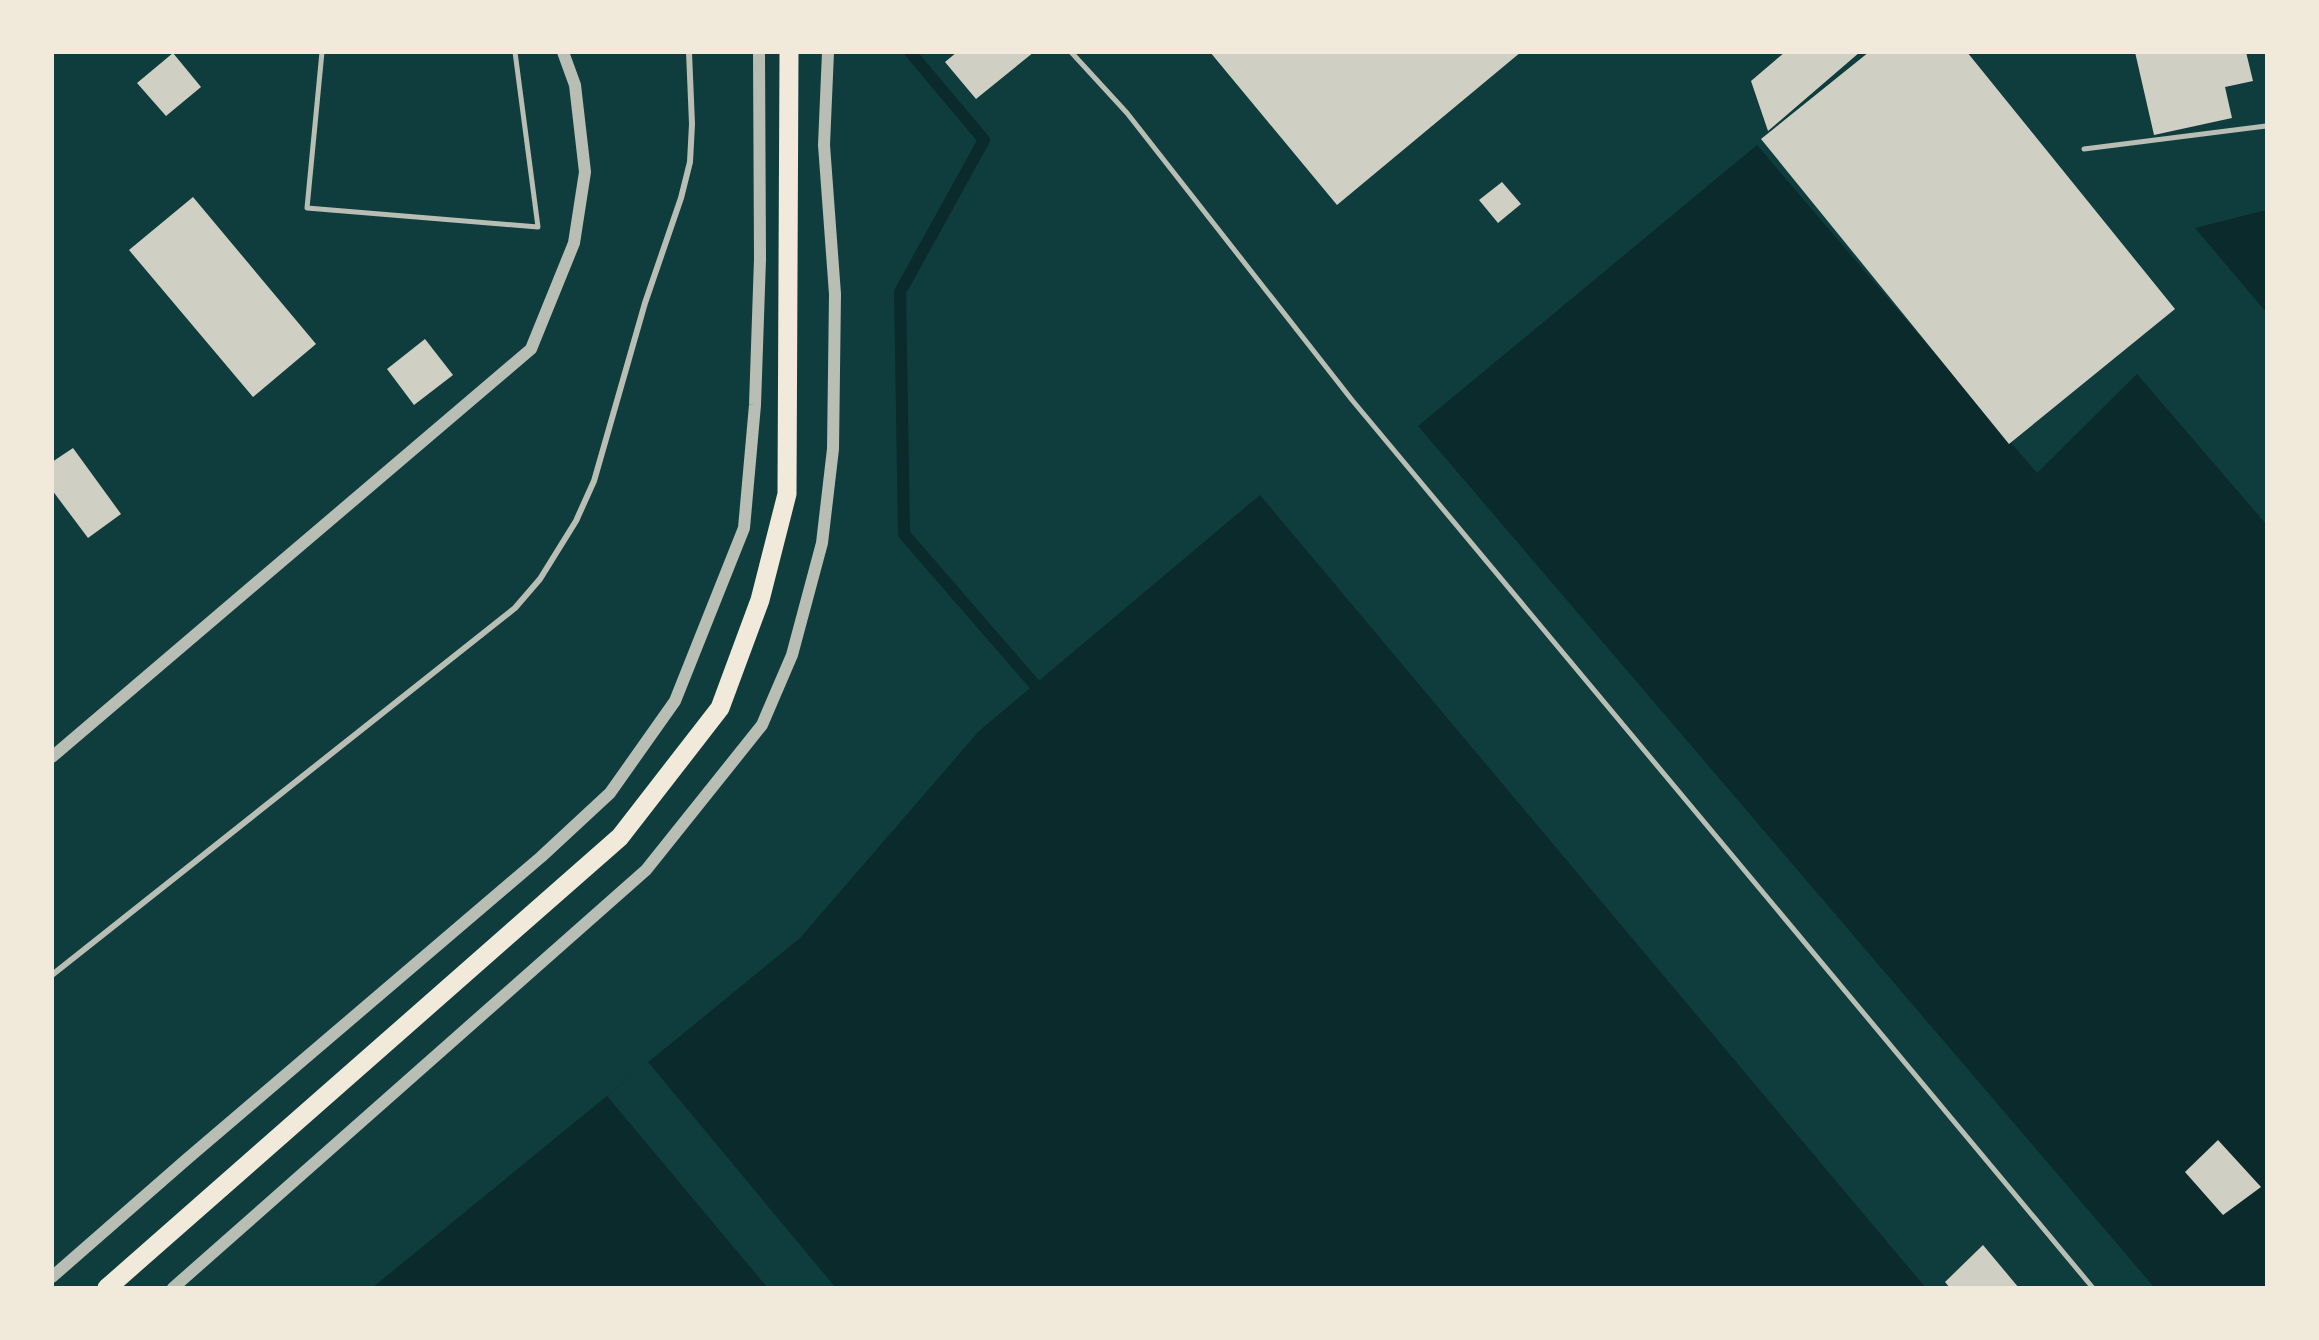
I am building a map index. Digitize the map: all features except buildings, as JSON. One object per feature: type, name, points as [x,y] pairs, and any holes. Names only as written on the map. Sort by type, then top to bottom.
[{"type":"highway","points":[[107,1287],[620,837],[720,708],[760,600],[787,494],[789,52]]},
{"type":"street","points":[[52,757],[531,349],[574,243],[585,172],[575,85],[563,52]]},
{"type":"street","points":[[52,975],[515,608],[540,579],[576,521],[594,481],[645,303],[681,198],[690,162],[692,124],[689,52]]},
{"type":"street","points":[[52,1277],[541,857],[610,793],[675,701],[744,528],[755,405],[760,259],[759,52]]},
{"type":"street","points":[[173,1287],[646,870],[762,725],[793,655],[819,555],[833,449],[835,294],[824,145],[828,52]]},
{"type":"lane","points":[[321,52],[307,208],[538,227],[515,52]]},
{"type":"lane","points":[[1071,52],[1127,113],[1361,410],[2093,1287]]},
{"type":"lane","points":[[2084,149],[2266,126]]},
{"type":"water","points":[[1757,145],[2037,473],[2137,374],[2266,524],[2266,1287],[2154,1287],[1418,426]]},
{"type":"water","points":[[2266,210],[2266,312],[2195,228]]},
{"type":"water","points":[[1260,495],[1925,1287],[372,1288],[800,938],[979,731]]},
{"type":"pier","points":[[648,1062],[835,1287],[767,1287],[607,1096]]},
{"type":"waterway","points":[[910,52],[984,140],[900,292],[904,534],[1035,685]]}]
